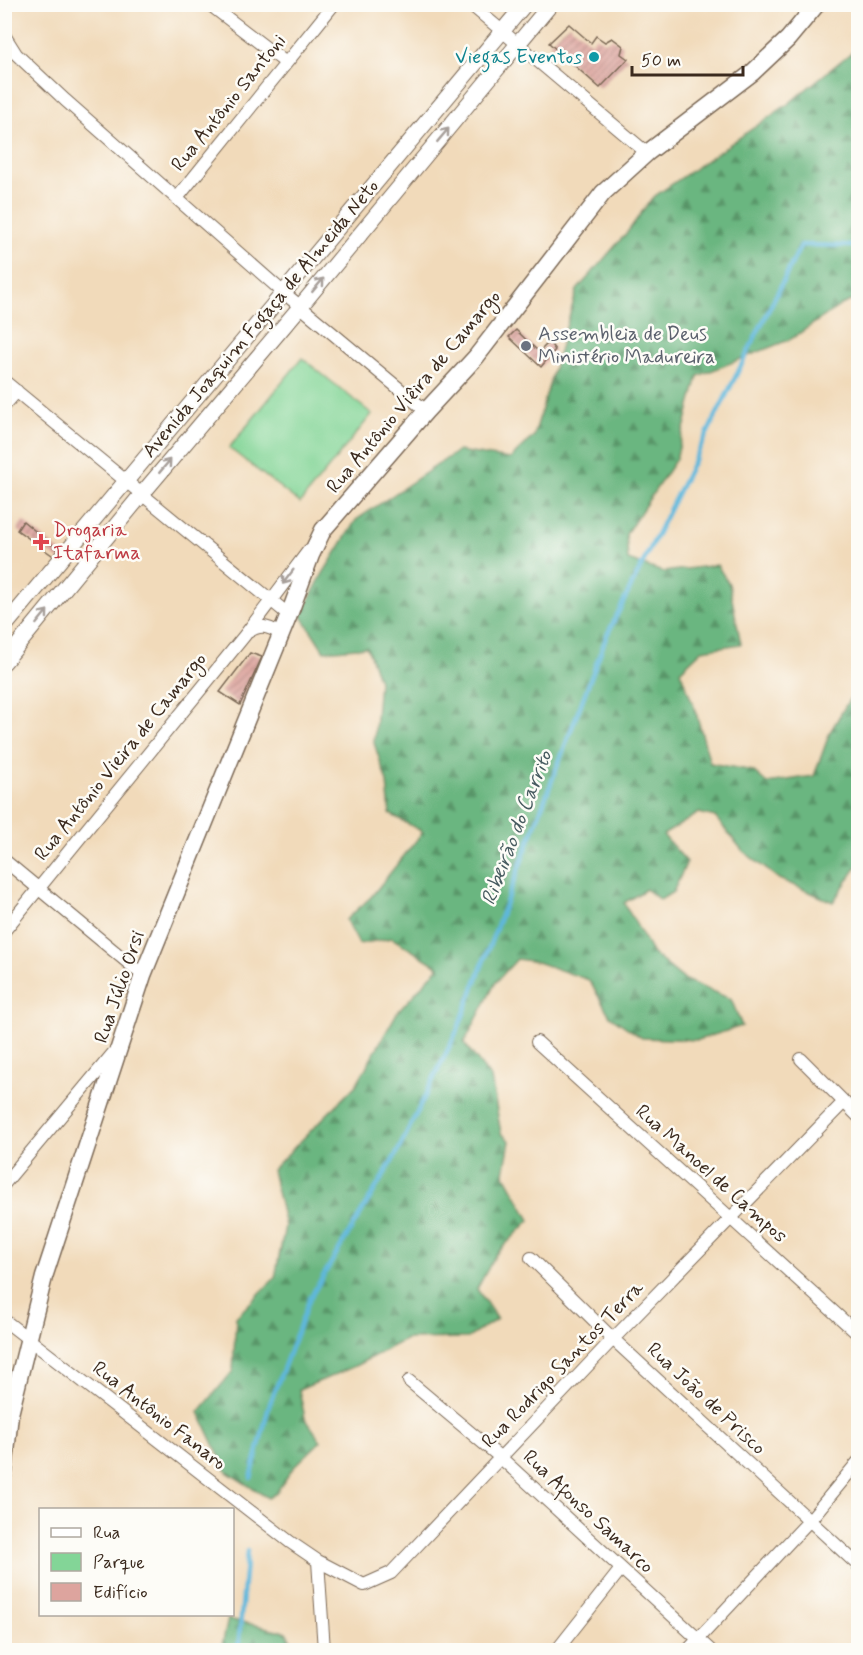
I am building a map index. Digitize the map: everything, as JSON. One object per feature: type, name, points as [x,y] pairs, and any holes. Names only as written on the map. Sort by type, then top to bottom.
[{"type":"main road","name":"Rua Antônio Viêira de Camargo","points":[[324,530],[426,411],[476,357],[603,193],[647,153],[752,73],[788,39],[817,5]]},
{"type":"main road","name":"Rua Júlio Orsi","points":[[4,1472],[10,1414],[44,1277],[143,975],[290,615],[311,555],[324,530]]},
{"type":"street","points":[[209,4],[286,63]]},
{"type":"street","name":"Rua Antônio Santoni","points":[[178,197],[334,4]]},
{"type":"street","points":[[470,4],[516,46],[647,153]]},
{"type":"street","name":"Avenida Joaquim Fogaça de Almeida Neto","points":[[4,627],[525,4]]},
{"type":"street","name":"Avenida Joaquim Fogaça de Almeida Neto","points":[[4,662],[551,4]]},
{"type":"street","points":[[4,35],[16,54],[65,100],[178,197],[300,307],[426,411]]},
{"type":"street","points":[[4,381],[290,615]]},
{"type":"street","points":[[4,406],[17,391]]},
{"type":"street","name":"Rua Antônio Vieira de Camargo","points":[[4,931],[245,635],[324,530]]},
{"type":"street","points":[[245,635],[261,626],[282,634]]},
{"type":"street","points":[[4,860],[143,975]]},
{"type":"street","name":"Rua Manoel de Campos","points":[[537,1042],[858,1334]]},
{"type":"street","points":[[4,1184],[122,1043]]},
{"type":"street","points":[[801,1059],[858,1116]]},
{"type":"street","name":"Rua Rodrigo Santos Terra","points":[[290,1542],[318,1561],[364,1586],[391,1573],[613,1339],[844,1102]]},
{"type":"street","name":"Rua João de Prisco","points":[[531,1258],[613,1339],[858,1565]]},
{"type":"street","name":"Rua Antônio Fanaro","points":[[4,1320],[290,1542]]},
{"type":"street","name":"Rua Afonso Samarco","points":[[409,1381],[501,1458],[710,1650]]},
{"type":"street","points":[[688,1650],[808,1521],[858,1462]]},
{"type":"street","points":[[318,1561],[324,1650]]},
{"type":"street","points":[[557,1650],[621,1569]]},
{"type":"green space","points":[[858,47],[858,298],[841,305],[791,339],[698,376],[676,459],[626,534],[628,560],[663,572],[717,565],[729,584],[741,644],[702,650],[680,671],[695,709],[710,763],[753,771],[767,783],[814,776],[830,732],[858,685],[858,865],[833,902],[779,879],[743,851],[715,817],[699,813],[663,835],[687,862],[673,892],[660,900],[646,889],[624,903],[653,954],[685,980],[731,999],[742,1026],[698,1040],[642,1038],[610,1016],[589,980],[537,962],[517,959],[496,982],[464,1043],[491,1078],[501,1133],[510,1141],[504,1173],[530,1220],[496,1254],[477,1289],[497,1319],[468,1338],[406,1339],[355,1366],[299,1390],[305,1418],[321,1441],[293,1468],[276,1493],[268,1498],[227,1472],[199,1412],[233,1371],[236,1317],[275,1278],[285,1226],[272,1170],[356,1085],[397,1013],[439,967],[392,938],[359,944],[346,920],[371,897],[423,832],[390,814],[387,782],[374,743],[379,681],[367,647],[324,651],[301,615],[322,575],[356,520],[458,451],[510,459],[534,436],[577,290],[629,230],[652,198],[788,104]]},
{"type":"green space","points":[[302,358],[372,414],[300,503],[229,448]]},
{"type":"green space","points":[[228,1619],[286,1632],[297,1650],[221,1650]]},
{"type":"building","name":"Viegas Eventos","points":[[569,24],[591,43],[596,36],[605,42],[612,38],[623,46],[621,54],[628,59],[600,88],[549,43]]},
{"type":"building","name":"Assembleia de Deus Ministério Madureira","points":[[516,330],[539,352],[549,342],[555,350],[541,367],[509,337]]},
{"type":"building","name":"Drogaria Itafarma","points":[[23,521],[63,554],[59,560],[17,530]]},
{"type":"building","points":[[250,653],[262,657],[240,705],[220,692]]},
{"type":"waterway","name":"Ribeirão do Carrito","points":[[251,1478],[269,1406],[310,1298],[397,1153],[458,1029],[607,635],[801,245],[858,246]]},
{"type":"waterway","name":"Ribeirão do Carrito","points":[[238,1650],[247,1551]]},
{"type":"place","name":"Viegas Eventos","points":[[594,57]]},
{"type":"place","name":"Assembleia de Deus Ministério Madureira","points":[[526,346]]},
{"type":"place","name":"Drogaria Itafarma","points":[[41,542]]}]
